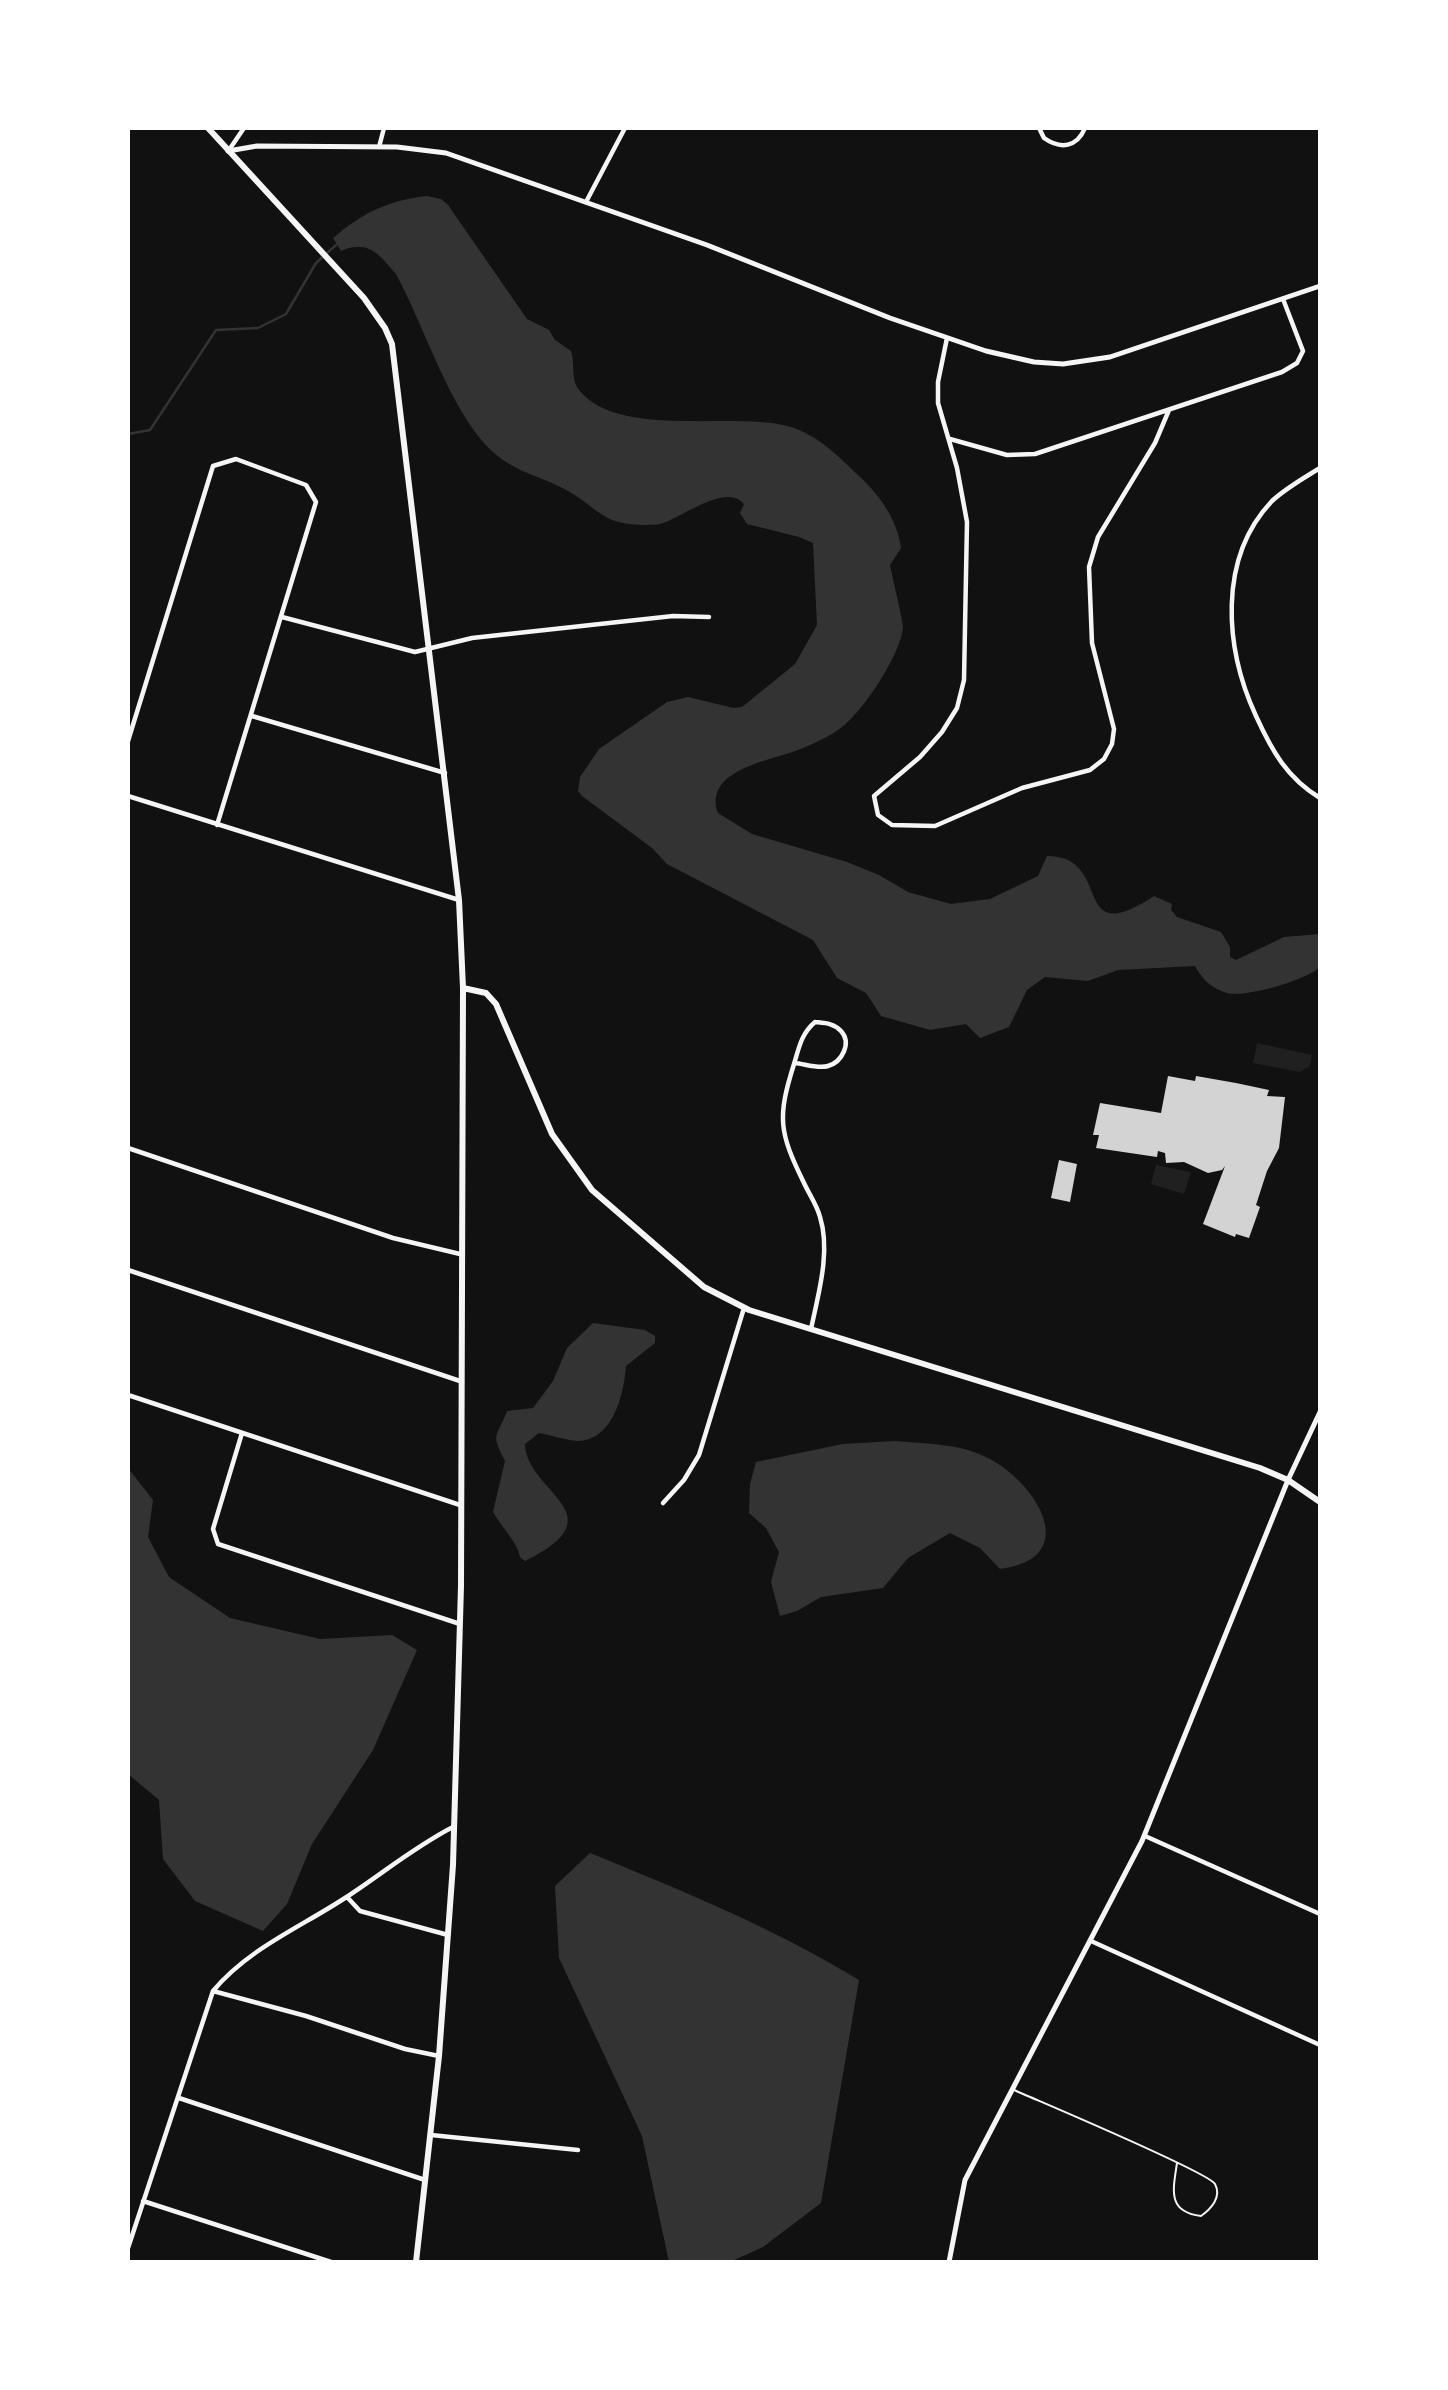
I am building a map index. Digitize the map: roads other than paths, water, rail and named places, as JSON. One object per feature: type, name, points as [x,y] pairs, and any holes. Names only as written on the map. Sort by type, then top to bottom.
[{"type":"main road","points":[[208,128],[377,314],[394,353],[459,900],[463,988],[460,1624],[449,1935],[439,2056],[416,2262]]},
{"type":"main road","points":[[463,988],[486,993],[496,1004],[552,1134],[592,1189],[704,1287],[744,1308],[811,1330],[1259,1468],[1288,1480],[1320,1502]]},
{"type":"street","points":[[228,151],[244,128]]},
{"type":"street","points":[[379,148],[384,128]]},
{"type":"street","points":[[586,202],[625,128]]},
{"type":"street","points":[[1039,128],[1053,144],[1066,146],[1073,144],[1085,128]]},
{"type":"street","points":[[228,151],[257,146],[397,147],[446,153],[707,245],[947,338],[1024,361],[1063,364],[1123,352],[1320,286]]},
{"type":"street","points":[[949,439],[1007,455],[1024,456],[1282,372],[1297,363],[1303,348],[1283,299]]},
{"type":"street","points":[[947,338],[938,382],[938,403],[949,439],[967,522],[962,688],[957,708],[942,732],[873,800],[875,812],[883,820],[911,828],[935,826],[1022,788],[1090,770],[1108,754],[1114,725],[1092,643],[1089,567],[1098,537],[1155,443],[1169,410]]},
{"type":"street","points":[[128,741],[213,466],[236,459],[306,485],[316,502],[253,716],[217,825]]},
{"type":"street","points":[[1320,468],[1273,500],[1253,529],[1237,567],[1231,623],[1242,678],[1267,740],[1292,778],[1320,799]]},
{"type":"street","points":[[282,617],[415,652],[453,642],[499,635],[673,616],[709,617]]},
{"type":"street","points":[[253,716],[445,773]]},
{"type":"street","points":[[128,796],[459,900]]},
{"type":"street","points":[[795,1063],[825,1067],[837,1062],[844,1052],[846,1039],[841,1030],[831,1024],[815,1022],[804,1031],[783,1098],[782,1131],[786,1148],[821,1217],[824,1242],[821,1278],[811,1330]]},
{"type":"street","points":[[128,1147],[393,1237],[460,1254]]},
{"type":"street","points":[[128,1270],[460,1381]]},
{"type":"street","points":[[663,1503],[684,1480],[699,1455],[744,1308]]},
{"type":"street","points":[[128,1395],[460,1505]]},
{"type":"street","points":[[949,2262],[965,2180],[1145,1836],[1288,1480],[1320,1412]]},
{"type":"street","points":[[242,1433],[213,1528],[218,1544],[460,1624]]},
{"type":"street","points":[[128,2248],[213,1991],[231,1968],[346,1897],[418,1845],[453,1827]]},
{"type":"street","points":[[1145,1836],[1320,1914]]},
{"type":"street","points":[[346,1897],[360,1911],[449,1935]]},
{"type":"street","points":[[1091,1941],[1320,2045]]},
{"type":"street","points":[[213,1991],[306,2015],[405,2049],[439,2056]]},
{"type":"street","points":[[179,2098],[425,2180]]},
{"type":"street","points":[[431,2135],[578,2150]]},
{"type":"street","points":[[143,2201],[331,2262]]},
{"type":"lane","points":[[1013,2089],[1177,2162],[1211,2179],[1217,2187],[1217,2196],[1211,2209],[1201,2216],[1187,2214],[1175,2204],[1173,2187],[1177,2162]]},
{"type":"waterway","points":[[128,434],[150,430],[216,330],[258,328],[286,314],[316,263],[336,245]]}]
